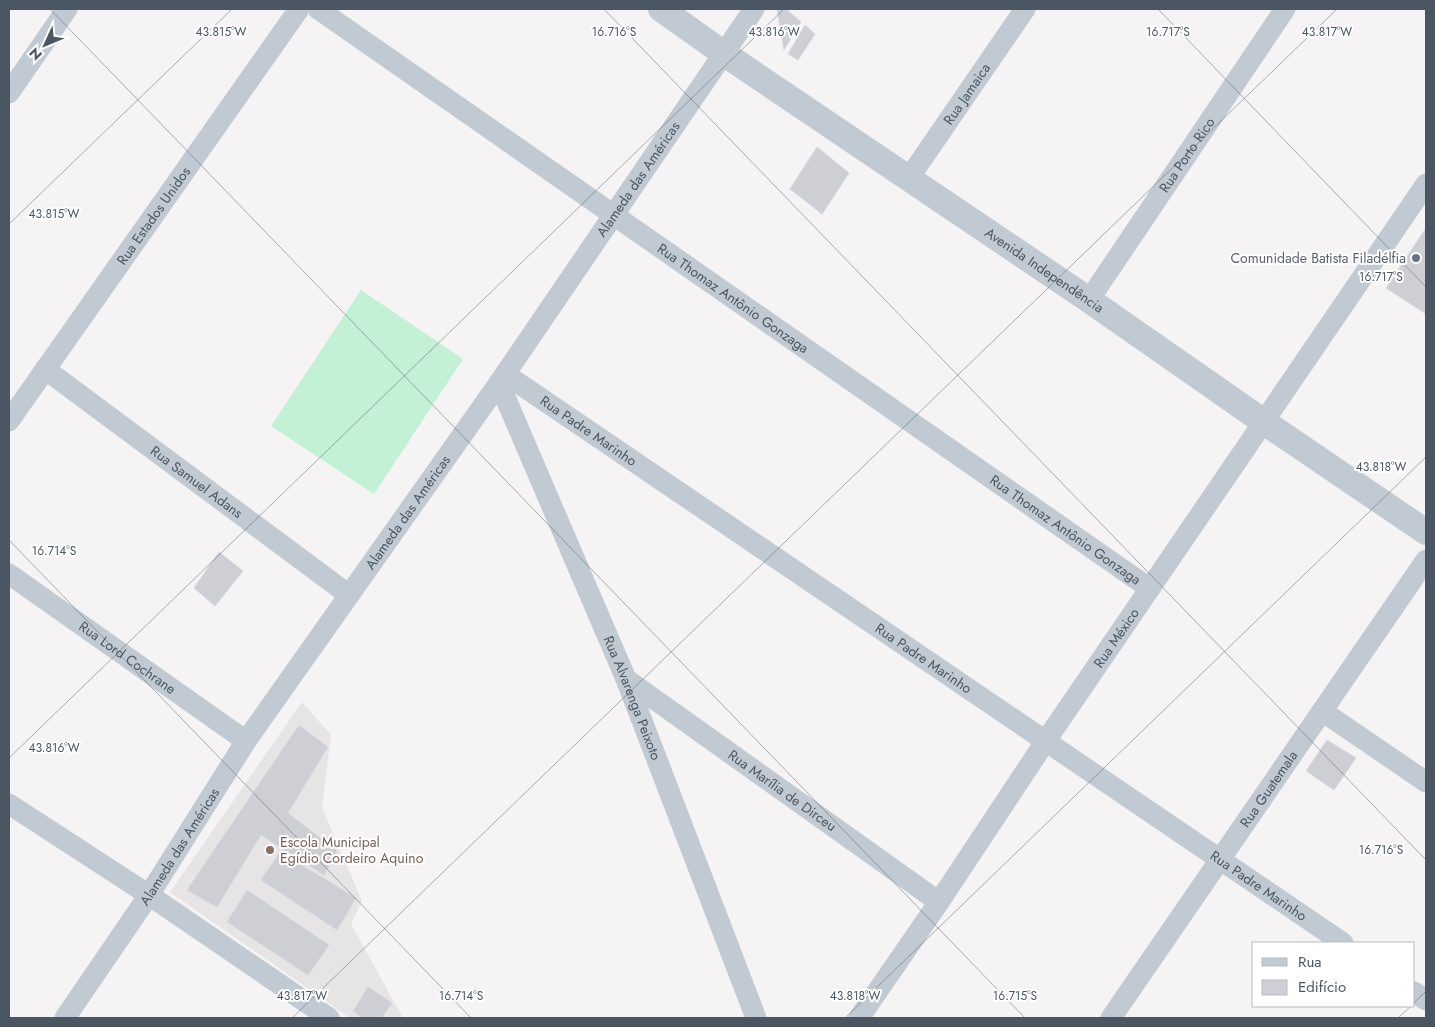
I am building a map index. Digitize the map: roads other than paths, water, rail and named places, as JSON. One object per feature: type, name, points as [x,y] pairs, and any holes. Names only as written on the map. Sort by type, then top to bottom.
[{"type":"street","points":[[9,93],[67,9]]},
{"type":"street","name":"Rua Estados Unidos","points":[[9,421],[299,9]]},
{"type":"street","name":"Rua Thomaz Antônio Gonzaga","points":[[318,9],[1149,588]]},
{"type":"street","name":"Avenida Independência","points":[[661,9],[1426,532]]},
{"type":"street","name":"Alameda das Américas","points":[[65,1018],[149,895],[246,741],[502,379],[754,9]]},
{"type":"street","name":"Rua Jamaica","points":[[909,178],[1025,9]]},
{"type":"street","name":"Rua Porto Rico","points":[[1089,300],[1285,9]]},
{"type":"street","name":"Rua México","points":[[859,1018],[939,902],[1044,742],[1426,184]]},
{"type":"street","name":"Rua Samuel Adans","points":[[45,369],[349,595]]},
{"type":"street","name":"Rua Alvarenga Peixoto","points":[[502,379],[626,679],[756,1018]]},
{"type":"street","name":"Rua Padre Marinho","points":[[502,379],[1341,942]]},
{"type":"street","name":"Rua Guatemala","points":[[1111,1018],[1426,560]]},
{"type":"street","name":"Rua Lord Cochrane","points":[[9,574],[246,741]]},
{"type":"street","name":"Rua Marília de Dirceu","points":[[626,679],[939,902]]},
{"type":"street","points":[[1322,711],[1426,782]]},
{"type":"street","points":[[9,804],[149,895],[329,1018]]},
{"type":"street","points":[[1415,993],[1426,1000]]},
{"type":"place","name":"Comunidade Batista Filadélfia","points":[[1416,258]]},
{"type":"place","name":"Escola Municipal Egídio Cordeiro Aquino","points":[[270,850]]}]
